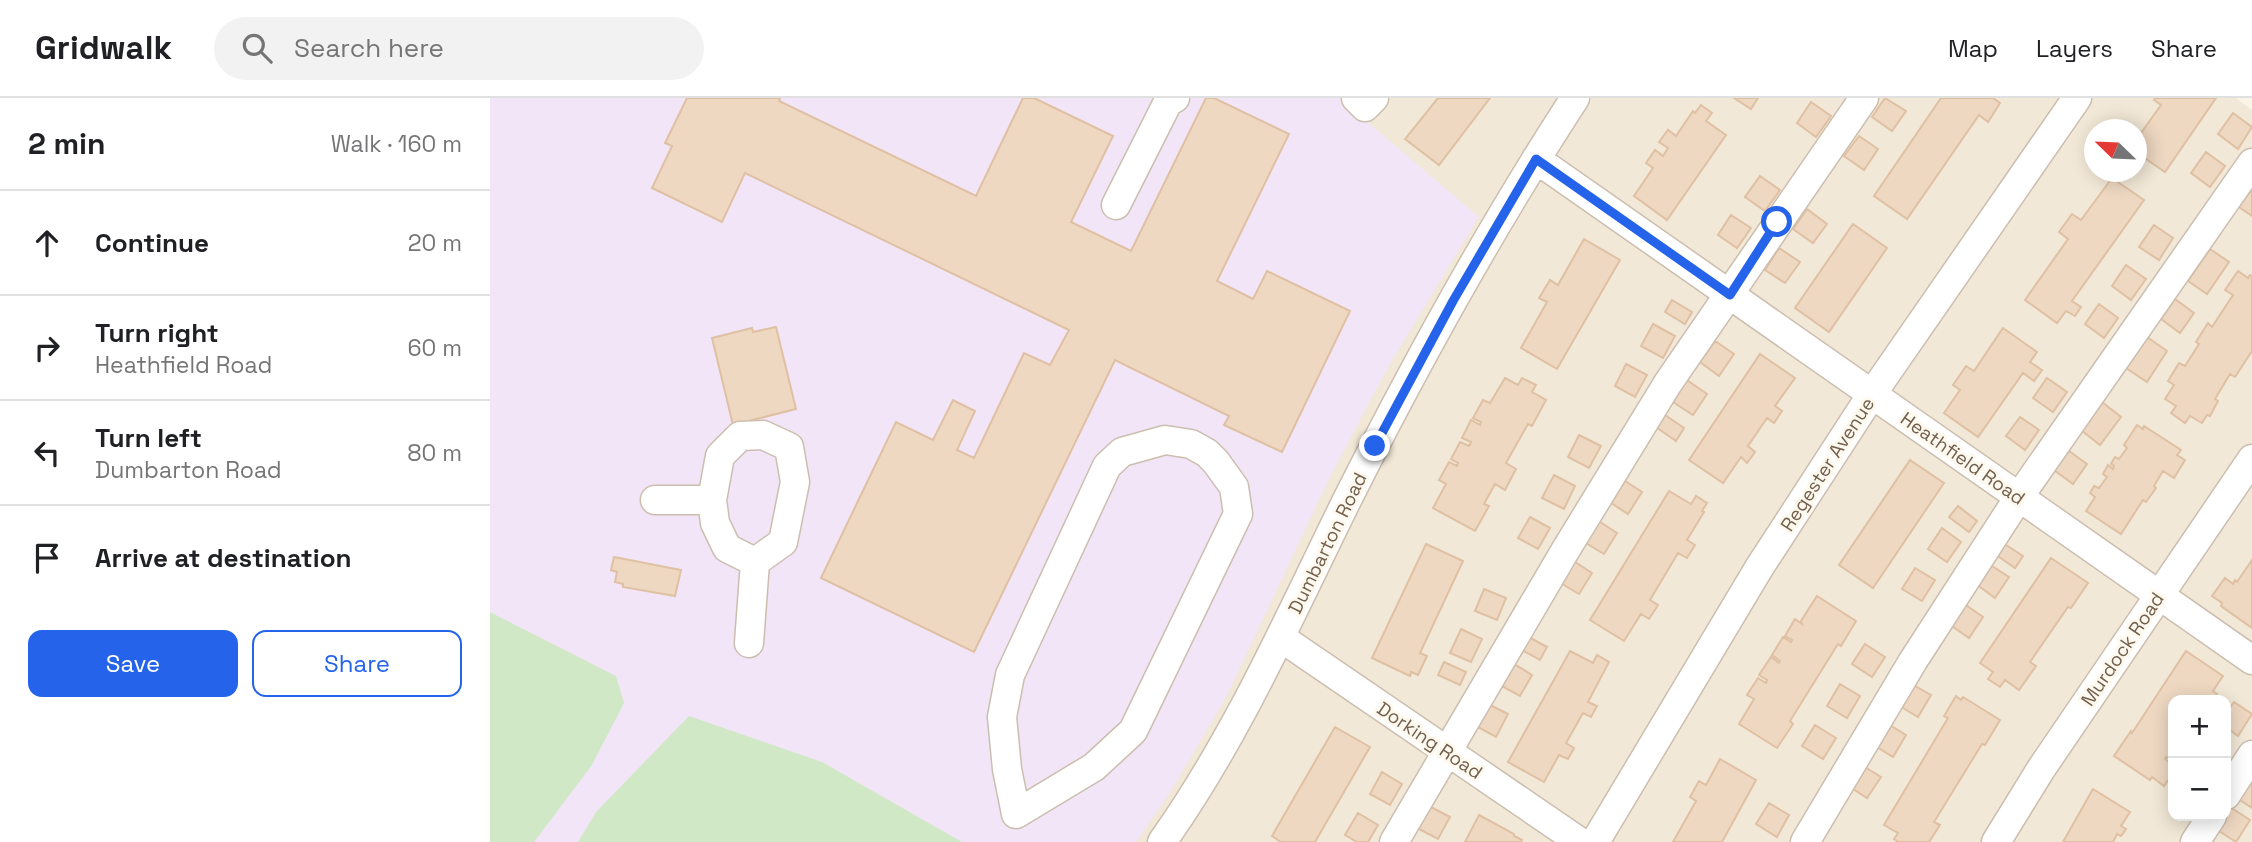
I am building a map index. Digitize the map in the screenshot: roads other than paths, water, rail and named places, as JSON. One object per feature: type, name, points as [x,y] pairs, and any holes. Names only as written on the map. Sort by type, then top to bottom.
[{"type":"street","points":[[1356,98],[1365,107],[1374,98]]},
{"type":"street","name":"Dumbarton Road","points":[[1162,842],[1225,745],[1348,498],[1419,363],[1574,98]]},
{"type":"street","points":[[1394,842],[1654,405],[1864,98]]},
{"type":"street","name":"Regester Avenue","points":[[1595,842],[1759,568],[1872,394],[2077,98]]},
{"type":"street","points":[[1116,205],[1168,100]]},
{"type":"street","name":"Heathfield Road","points":[[1536,159],[2252,660]]},
{"type":"street","points":[[1805,842],[1913,661],[2019,497],[2252,163]]},
{"type":"street","points":[[763,435],[789,447],[795,482],[783,542],[755,562],[727,548],[715,523],[712,500],[720,456],[740,436],[763,435]]},
{"type":"street","points":[[1165,440],[1191,444],[1216,462],[1234,487],[1238,514],[1133,732],[1094,766],[1016,814],[1007,769],[1002,717],[1010,675],[1107,466],[1122,452],[1152,443],[1165,440]]},
{"type":"street","name":"Murdock Road","points":[[1996,842],[2041,769],[2252,459]]},
{"type":"street","points":[[655,500],[712,500]]},
{"type":"street","points":[[749,643],[755,562]]},
{"type":"street","name":"Dorking Road","points":[[1280,637],[1580,842]]},
{"type":"street","points":[[2231,787],[2252,755]]},
{"type":"street","points":[[2195,842],[2210,821]]}]
